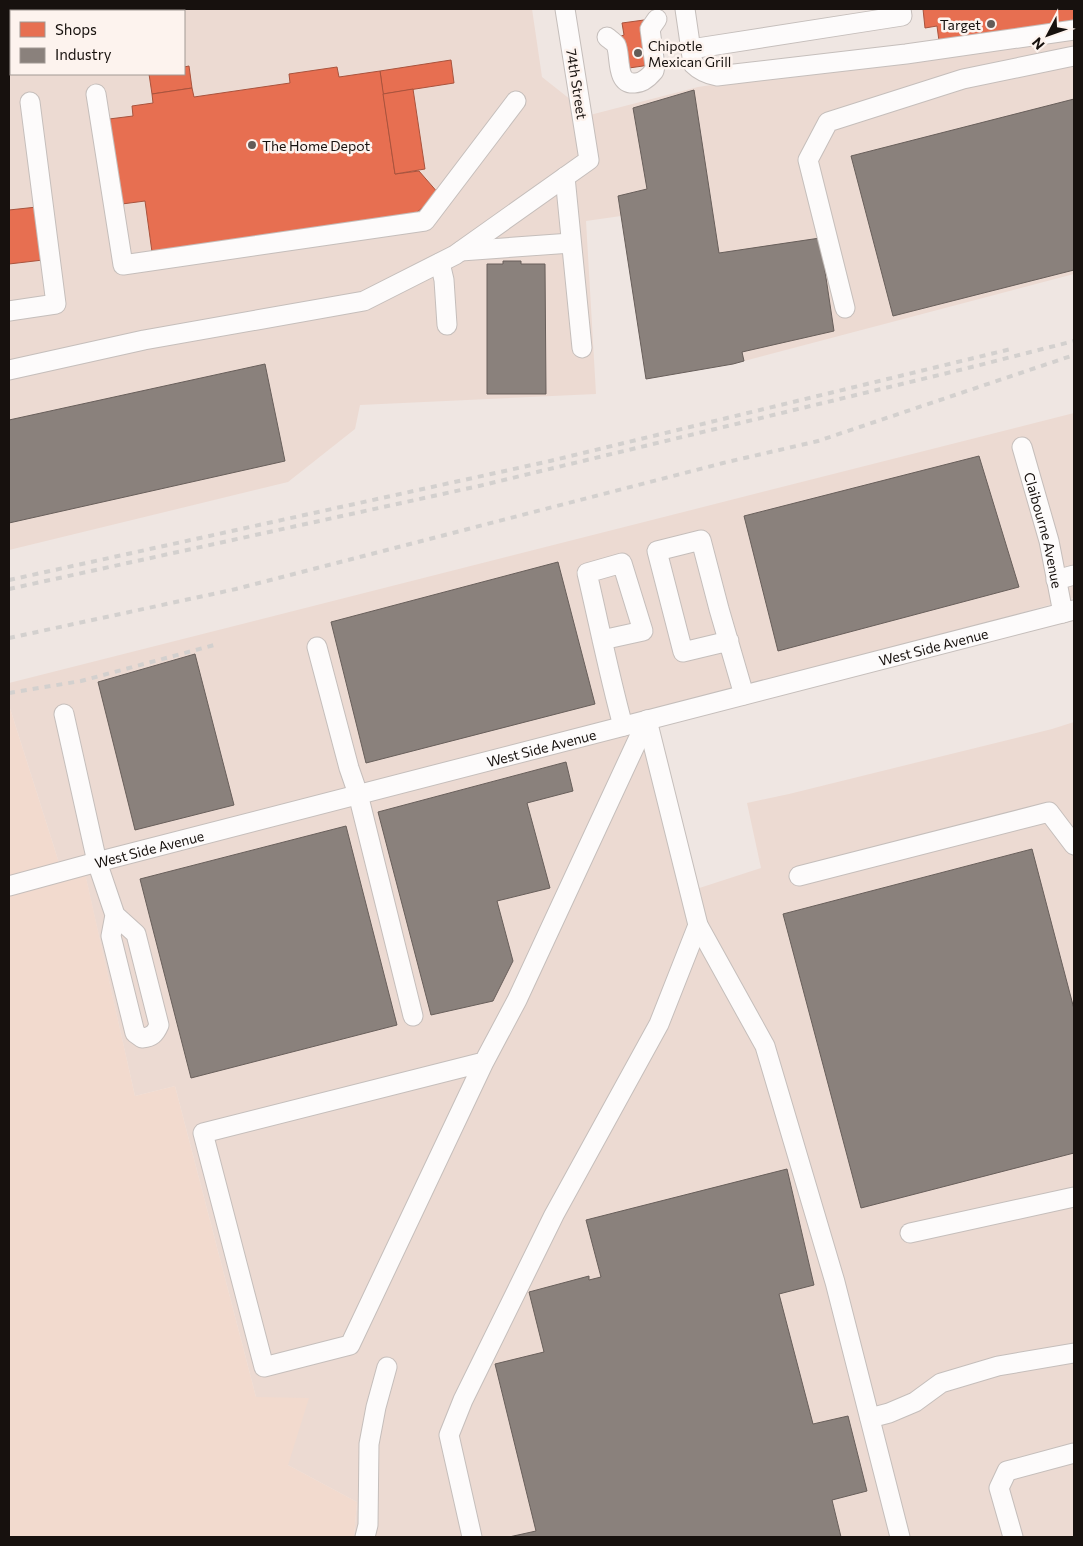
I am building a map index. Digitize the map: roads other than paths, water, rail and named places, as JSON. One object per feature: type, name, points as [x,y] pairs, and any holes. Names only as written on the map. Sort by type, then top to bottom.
[{"type":"street","name":"74th Street","points":[[565,9],[589,160],[565,177]]},
{"type":"street","points":[[685,9],[693,64],[699,70],[716,76],[906,54],[1074,30]]},
{"type":"street","points":[[690,49],[902,16],[901,9]]},
{"type":"street","points":[[607,37],[616,45],[620,71],[624,79],[630,83],[643,81],[654,71],[650,29],[657,19]]},
{"type":"street","points":[[845,308],[808,160],[828,122],[963,79],[1074,56]]},
{"type":"street","points":[[96,94],[123,265],[426,220],[516,101]]},
{"type":"street","points":[[9,311],[56,304],[30,102]]},
{"type":"street","points":[[565,177],[582,348]]},
{"type":"street","points":[[9,370],[144,340],[364,301],[461,251],[565,177]]},
{"type":"street","points":[[461,251],[571,243]]},
{"type":"street","points":[[440,263],[444,280],[447,325]]},
{"type":"street","name":"Claibourne Avenue","points":[[1022,447],[1049,541],[1056,580],[1068,612]]},
{"type":"street","points":[[729,641],[683,652],[657,551],[701,540],[744,695]]},
{"type":"street","points":[[1056,580],[1074,575]]},
{"type":"street","name":"West Side Avenue","points":[[9,886],[358,794],[1068,612]]},
{"type":"street","points":[[602,640],[623,726]]},
{"type":"street","points":[[317,647],[349,768],[358,794],[413,1016]]},
{"type":"street","points":[[64,714],[97,862],[115,915],[112,936],[135,1033],[142,1038],[151,1037],[159,1026],[136,934],[115,915]]},
{"type":"street","points":[[647,720],[698,925],[765,1046],[836,1282],[900,1537]]},
{"type":"street","points":[[484,1062],[203,1133],[264,1367],[350,1345],[484,1062],[517,1000],[647,720]]},
{"type":"street","points":[[799,876],[1049,812],[1074,845]]},
{"type":"street","points":[[472,1537],[449,1435],[463,1400],[554,1215],[658,1024],[698,925]]},
{"type":"street","points":[[910,1233],[1074,1197]]},
{"type":"street","points":[[870,1418],[889,1414],[915,1402],[941,1383],[998,1366],[1074,1353]]},
{"type":"street","points":[[365,1537],[368,1525],[369,1444],[376,1407],[387,1367]]},
{"type":"street","points":[[1012,1537],[999,1488],[1007,1471],[1074,1453]]},
{"type":"railway","points":[[9,589],[479,486],[1074,341]]},
{"type":"railway","points":[[9,580],[550,461],[1011,349]]},
{"type":"railway","points":[[9,638],[236,589],[723,463],[818,441],[1074,355]]},
{"type":"railway","points":[[9,693],[81,681],[218,644]]},
{"type":"place","name":"Target","points":[[991,24]]},
{"type":"place","name":"Chipotle Mexican Grill","points":[[638,53]]},
{"type":"place","name":"The Home Depot","points":[[252,145]]}]
